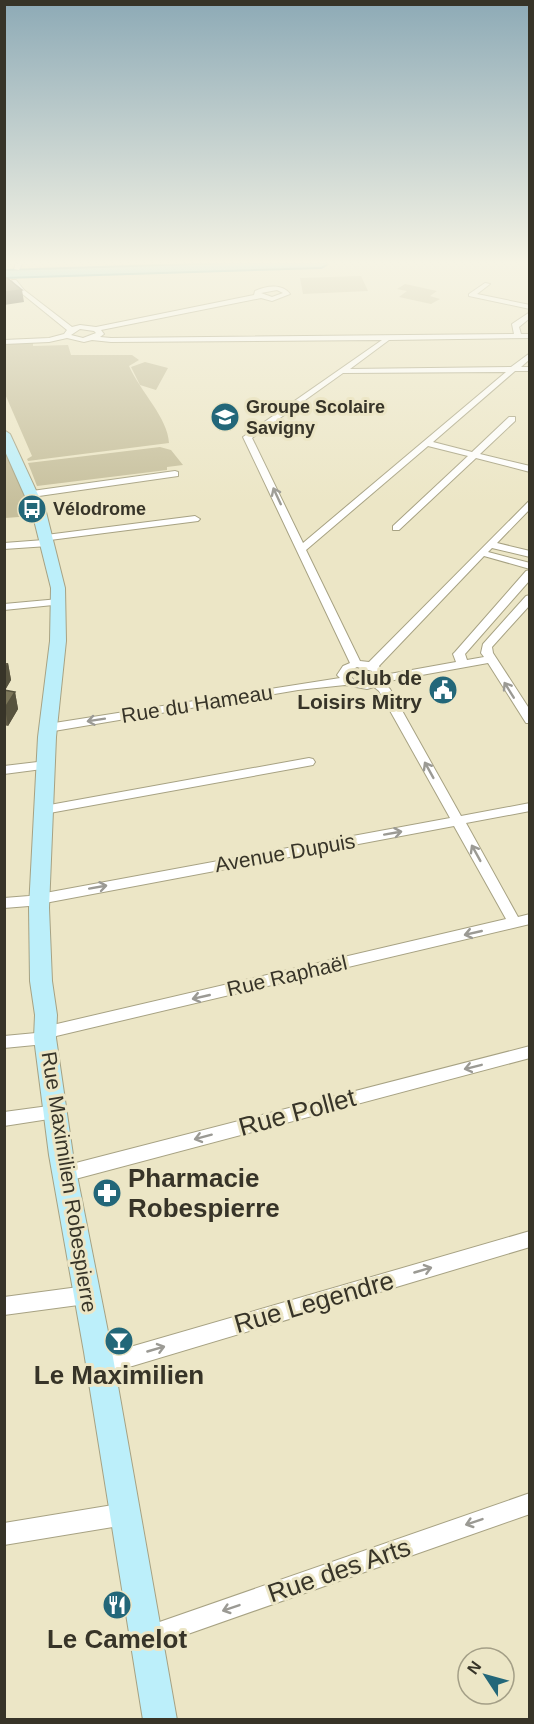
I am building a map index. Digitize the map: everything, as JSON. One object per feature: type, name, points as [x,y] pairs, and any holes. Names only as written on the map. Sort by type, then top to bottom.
[{"type":"street","points":[[356,664],[247,437],[380,344]]},
{"type":"street","points":[[302,549],[530,355]]},
{"type":"street","points":[[342,371],[530,369]]},
{"type":"street","points":[[396,528],[512,419]]},
{"type":"street","name":"Rue Maximilien Robespierre","points":[[4,434],[32,494],[47,541],[59,602],[58,641],[48,728],[40,898],[45,1035],[64,1174],[148,1637],[160,1719]]},
{"type":"street","points":[[427,443],[530,469]]},
{"type":"street","points":[[32,494],[175,474]]},
{"type":"street","points":[[372,666],[530,503]]},
{"type":"street","points":[[4,546],[195,519]]},
{"type":"street","points":[[490,544],[530,555]]},
{"type":"street","points":[[482,553],[530,566]]},
{"type":"street","points":[[463,665],[459,654],[530,573]]},
{"type":"street","points":[[530,598],[487,646],[486,653],[530,720]]},
{"type":"street","points":[[4,607],[59,602]]},
{"type":"street","name":"Rue du Hameau","points":[[48,728],[298,687],[347,681],[362,686],[378,680],[489,659]]},
{"type":"street","points":[[347,681],[344,678],[344,671],[356,664],[372,666],[380,672],[378,680],[458,821],[522,921]]},
{"type":"street","points":[[44,810],[309,762]]},
{"type":"street","points":[[4,770],[46,765]]},
{"type":"street","name":"Avenue Dupuis","points":[[4,903],[530,807]]},
{"type":"street","name":"Rue Raphaël","points":[[4,1042],[45,1035],[522,921]]},
{"type":"street","name":"Rue Pollet","points":[[64,1174],[530,1052]]},
{"type":"street","points":[[4,1119],[56,1112]]},
{"type":"street","name":"Rue Legendre","points":[[99,1366],[530,1239]]},
{"type":"street","points":[[4,1306],[86,1295]]},
{"type":"street","name":"Rue des Arts","points":[[148,1637],[530,1503]]},
{"type":"street","points":[[4,1534],[125,1515]]},
{"type":"shaded area","points":[[4,345],[68,345],[71,355],[132,355],[139,360],[129,366],[159,414],[169,443],[28,461],[27,459],[32,456],[5,394]]},
{"type":"shaded area","points":[[145,362],[168,368],[156,390],[140,385],[131,367]]},
{"type":"shaded area","points":[[5,447],[33,516],[5,518]]},
{"type":"shaded area","points":[[160,447],[171,450],[183,465],[167,467],[167,470],[37,486],[28,463]]},
{"type":"building","points":[[4,690],[15,692],[5,708],[4,708]]},
{"type":"place","name":"Groupe Scolaire Savigny","points":[[225,417]]},
{"type":"place","name":"Vélodrome","points":[[32,509]]},
{"type":"place","name":"Club de Loisirs Mitry","points":[[443,690]]},
{"type":"place","name":"Pharmacie Robespierre","points":[[107,1193]]},
{"type":"place","name":"Le Maximilien","points":[[119,1341]]},
{"type":"place","name":"Le Camelot","points":[[117,1605]]}]
